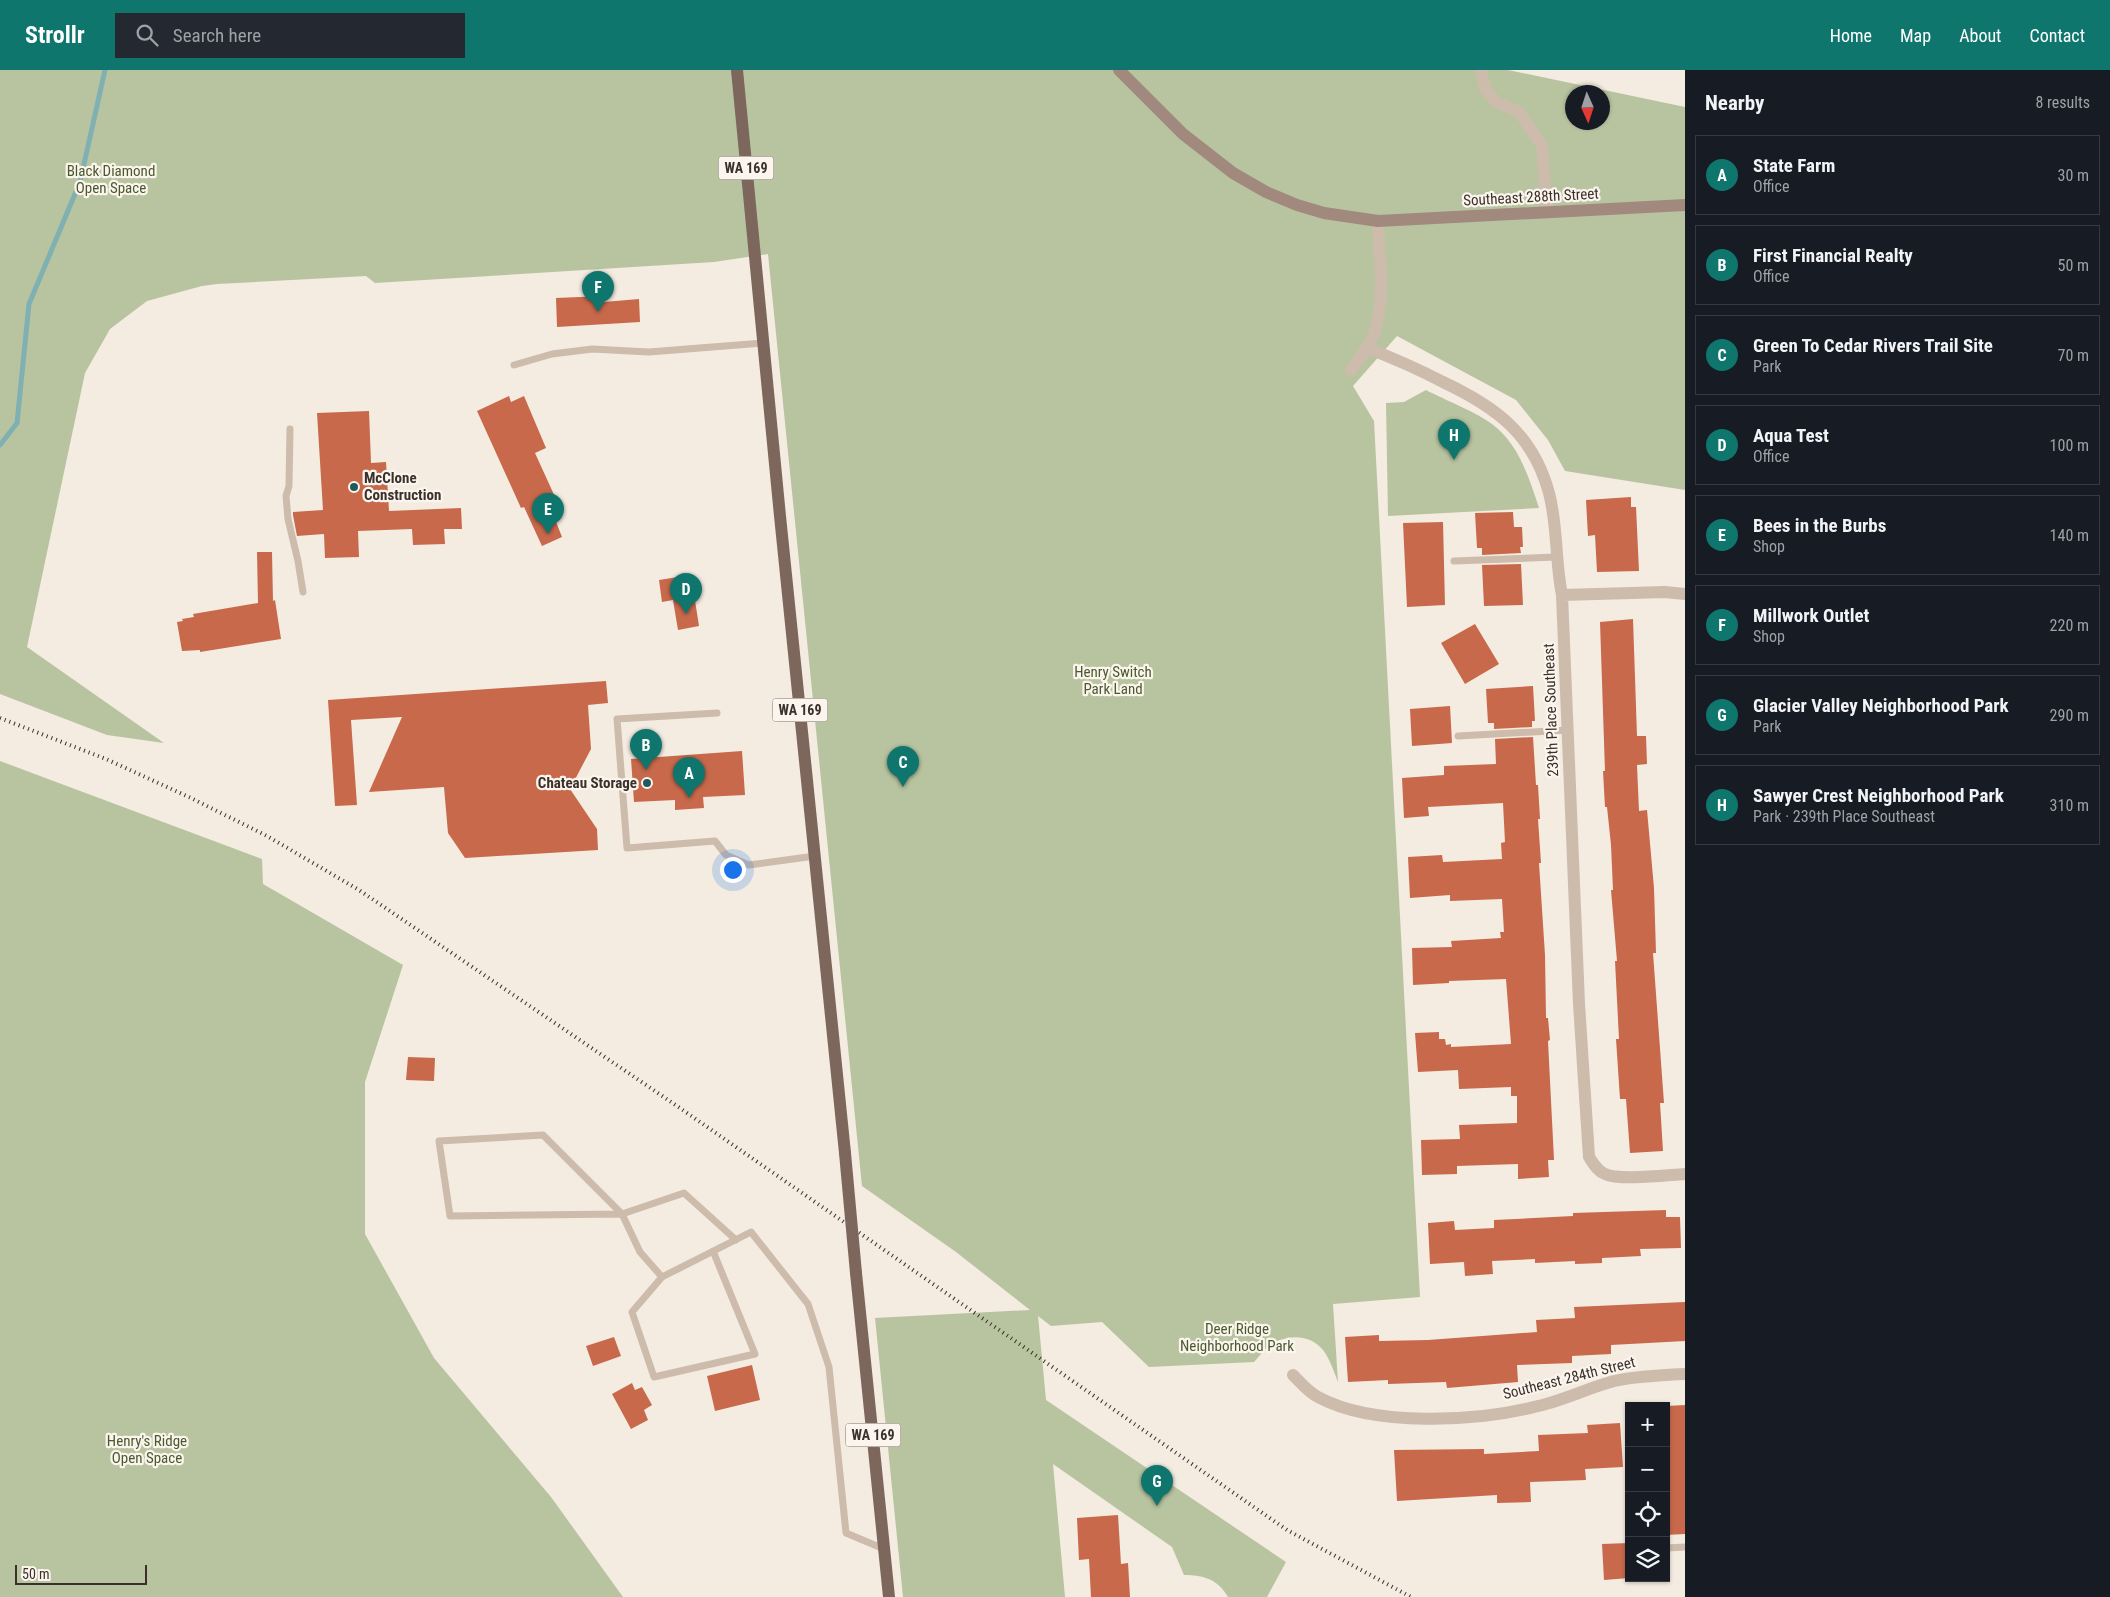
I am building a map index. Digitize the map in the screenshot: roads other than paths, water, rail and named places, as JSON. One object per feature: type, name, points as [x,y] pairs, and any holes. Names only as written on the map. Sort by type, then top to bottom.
[{"type":"main road","name":"WA 169","points":[[737,70],[889,1597]]},
{"type":"street","name":"Southeast 288th Street","points":[[1118,70],[1183,134],[1208,155],[1250,183],[1297,204],[1324,213],[1378,221],[1685,205]]},
{"type":"street","points":[[1481,70],[1485,89],[1496,102],[1519,112],[1542,146],[1548,212]]},
{"type":"street","points":[[1351,370],[1367,348],[1374,334],[1379,306],[1378,221]]},
{"type":"street","name":"239th Place Southeast","points":[[1367,348],[1405,363],[1480,400],[1492,408],[1521,436],[1539,463],[1554,518],[1556,557],[1562,595],[1589,1157],[1596,1168],[1605,1174],[1619,1176],[1685,1174]]},
{"type":"street","points":[[1562,595],[1665,592],[1685,594]]},
{"type":"street","name":"Southeast 284th Street","points":[[1292,1375],[1312,1394],[1367,1414],[1396,1417],[1453,1418],[1537,1406],[1621,1380],[1644,1376],[1685,1374]]},
{"type":"lane","points":[[514,365],[552,354],[592,349],[649,352],[763,343]]},
{"type":"lane","points":[[290,429],[289,486],[286,496],[288,519],[303,592]]},
{"type":"lane","points":[[1454,562],[1556,557]]},
{"type":"lane","points":[[717,713],[617,719],[627,848],[715,841],[726,855],[749,865],[815,856]]},
{"type":"lane","points":[[1458,736],[1568,730]]},
{"type":"lane","points":[[662,1278],[640,1252],[622,1214],[543,1135],[439,1141],[450,1216],[622,1214],[684,1193],[736,1240]]},
{"type":"lane","points":[[713,1252],[755,1354],[654,1378],[632,1312],[662,1278],[751,1232],[808,1304],[829,1366],[846,1533],[884,1549]]},
{"type":"lane","points":[[1670,1548],[1685,1547]]},
{"type":"waterway","points":[[0,445],[17,423],[29,304],[80,182],[105,70]]},
{"type":"railway","points":[[0,718],[106,759],[191,798],[267,836],[359,890],[677,1106],[1287,1530],[1411,1597]]},
{"type":"place","name":"Millwork Outlet","points":[[598,312]]},
{"type":"place","name":"Sawyer Crest Neighborhood Park","points":[[1454,460]]},
{"type":"place","name":"McClone Construction","points":[[354,487]]},
{"type":"place","name":"Bees in the Burbs","points":[[548,534]]},
{"type":"place","name":"Aqua Test","points":[[686,614]]},
{"type":"place","name":"First Financial Realty","points":[[646,770]]},
{"type":"place","name":"Chateau Storage","points":[[647,783]]},
{"type":"place","name":"Green To Cedar Rivers Trail Site","points":[[903,787]]},
{"type":"place","name":"State Farm","points":[[689,798]]},
{"type":"place","name":"Glacier Valley Neighborhood Park","points":[[1157,1506]]},
{"type":"park label","name":"Black Diamond Open Space","points":[[111,180]]},
{"type":"park label","name":"Henry Switch Park Land","points":[[1113,680]]},
{"type":"park label","name":"Deer Ridge Neighborhood Park","points":[[1237,1338]]},
{"type":"park label","name":"Henry's Ridge Open Space","points":[[147,1450]]}]
